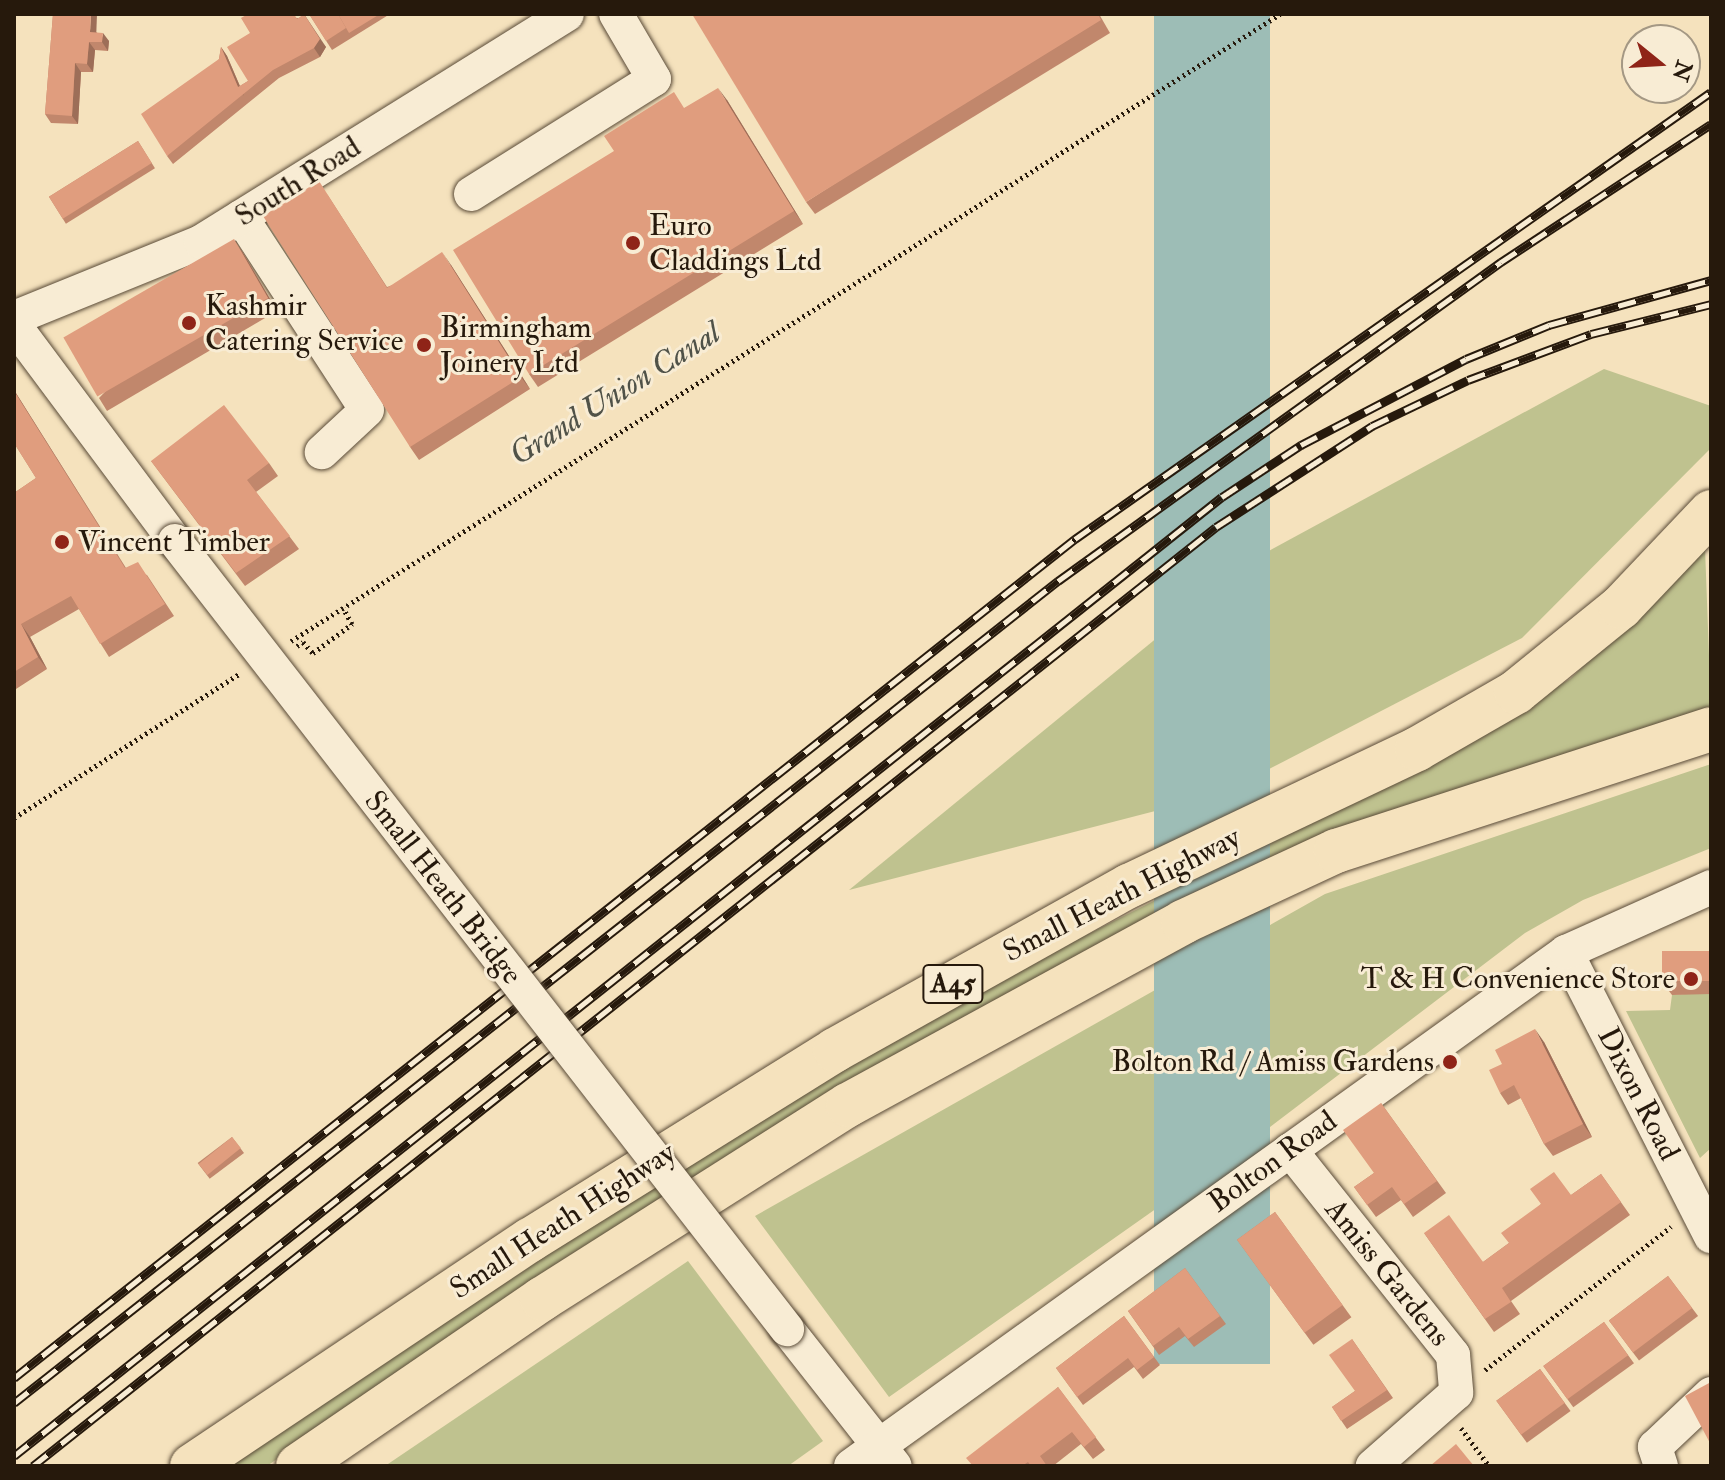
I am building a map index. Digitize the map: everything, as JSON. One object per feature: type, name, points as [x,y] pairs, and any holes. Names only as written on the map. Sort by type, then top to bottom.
[{"type":"highway","name":"Small Heath Highway","points":[[192,1466],[530,1240],[835,1050],[1129,886],[1417,749],[1516,692],[1621,607],[1711,512]]},
{"type":"highway","name":"Small Heath Highway","points":[[298,1466],[542,1299],[848,1105],[1183,922],[1336,851],[1711,729]]},
{"type":"street","name":"South Road","points":[[14,318],[132,275],[241,217],[567,14]]},
{"type":"street","points":[[471,194],[654,79],[616,14]]},
{"type":"street","points":[[241,217],[367,410],[322,452]]},
{"type":"street","name":"Small Heath Bridge","points":[[14,325],[175,541],[888,1455]]},
{"type":"street","name":"Bolton Road","points":[[851,1466],[888,1455],[1290,1150],[1566,952],[1711,887]]},
{"type":"street","name":"Dixon Road","points":[[1566,952],[1702,1205]]},
{"type":"street","name":"Amiss Gardens","points":[[1290,1150],[1453,1355],[1450,1399]]},
{"type":"street","points":[[1661,1466],[1655,1447],[1711,1394]]},
{"type":"street","points":[[1373,1466],[1450,1399]]},
{"type":"path","points":[[279,649],[1280,14]]},
{"type":"path","points":[[295,648],[303,642],[313,653],[352,624],[343,608]]},
{"type":"path","points":[[14,818],[254,665]]},
{"type":"path","points":[[1489,1466],[1450,1399],[1702,1205]]},
{"type":"green space","points":[[1604,369],[1711,406],[1711,448],[1522,638],[1221,794],[849,890],[1252,560]]},
{"type":"green space","points":[[1705,548],[1711,709],[1444,794],[490,1309],[267,1466],[232,1466],[616,1194],[902,1028],[1421,766],[1570,679]]},
{"type":"green space","points":[[1711,764],[1711,848],[1583,900],[1525,933],[1245,1146],[889,1397],[755,1216],[1325,894]]},
{"type":"green space","points":[[1711,992],[1711,1148],[1700,1158],[1626,1011],[1670,1010],[1672,995]]},
{"type":"green space","points":[[688,1261],[823,1441],[788,1466],[385,1466]]},
{"type":"water","points":[[1154,14],[1270,14],[1270,1364],[1154,1364]]},
{"type":"pier","points":[[243,589],[284,641],[234,673],[192,620]]},
{"type":"building","points":[[53,14],[91,14],[90,32],[103,33],[102,42],[89,42],[87,64],[75,63],[72,116],[45,114]]},
{"type":"building","points":[[248,14],[294,14],[297,19],[304,14],[320,39],[314,48],[273,70],[167,156],[141,114],[219,59],[221,47],[238,87],[248,81],[227,47],[250,33],[241,18]]},
{"type":"building","points":[[309,14],[338,14],[346,28],[326,41]]},
{"type":"building","points":[[338,14],[380,14],[349,33]]},
{"type":"building","points":[[692,14],[1098,14],[1101,20],[806,202]]},
{"type":"building","name":"Euro Claddings Ltd","points":[[718,88],[794,211],[529,374],[453,250],[614,151],[604,136],[674,92],[684,108]]},
{"type":"building","points":[[138,141],[152,163],[63,219],[49,197]]},
{"type":"building","name":"Birmingham Joinery Ltd","points":[[319,181],[387,288],[442,252],[521,377],[410,447],[263,216]]},
{"type":"building","points":[[234,239],[268,298],[97,396],[63,338]]},
{"type":"building","name":"Vincent Timber","points":[[14,391],[125,568],[138,562],[165,604],[100,644],[71,596],[21,624],[38,657],[14,672],[14,493],[36,478],[14,443]]},
{"type":"building","points":[[224,405],[269,463],[247,480],[290,536],[236,573],[151,461]]},
{"type":"building","points":[[1662,951],[1711,951],[1711,981],[1662,981]]},
{"type":"building","points":[[1535,1029],[1583,1124],[1544,1144],[1514,1085],[1500,1093],[1489,1070],[1502,1064],[1495,1050]]},
{"type":"building","points":[[1381,1103],[1437,1181],[1404,1204],[1392,1187],[1367,1205],[1354,1187],[1374,1173],[1343,1130]]},
{"type":"building","points":[[232,1137],[241,1148],[207,1175],[199,1164]]},
{"type":"building","points":[[1554,1172],[1571,1195],[1601,1174],[1621,1202],[1502,1288],[1511,1302],[1485,1319],[1424,1233],[1449,1215],[1483,1262],[1509,1243],[1501,1233],[1541,1204],[1530,1189]]},
{"type":"building","points":[[1275,1212],[1343,1305],[1305,1333],[1237,1240]]},
{"type":"building","points":[[1185,1268],[1220,1316],[1188,1339],[1179,1327],[1153,1346],[1128,1311]]},
{"type":"building","points":[[1668,1276],[1692,1308],[1633,1352],[1609,1321]]},
{"type":"building","points":[[1124,1316],[1154,1357],[1137,1370],[1128,1358],[1077,1397],[1056,1368]]},
{"type":"building","points":[[1604,1322],[1628,1355],[1567,1399],[1543,1366]]},
{"type":"building","points":[[1352,1339],[1387,1390],[1341,1421],[1332,1407],[1355,1391],[1329,1355]]},
{"type":"building","points":[[1540,1369],[1565,1403],[1521,1435],[1496,1401]]},
{"type":"building","points":[[1711,1382],[1711,1445],[1685,1396]]},
{"type":"building","points":[[1058,1387],[1096,1437],[1084,1447],[1072,1432],[1040,1456],[1047,1466],[1031,1466],[1028,1462],[1022,1466],[973,1466],[966,1458]]},
{"type":"building","points":[[1456,1444],[1474,1466],[1430,1466]]},
{"type":"railway","points":[[14,1378],[1075,539],[1711,92]]},
{"type":"railway","points":[[14,1403],[1058,581],[1501,262],[1711,124]]},
{"type":"railway","points":[[14,1456],[1222,497],[1301,445],[1466,359],[1549,325],[1711,280]]},
{"type":"railway","points":[[33,1466],[1216,527],[1372,426],[1468,380],[1591,334],[1711,304]]},
{"type":"place","name":"Euro Claddings Ltd","points":[[633,243]]},
{"type":"place","name":"Kashmir Catering Service","points":[[189,323]]},
{"type":"place","name":"Birmingham Joinery Ltd","points":[[424,345]]},
{"type":"place","name":"Vincent Timber","points":[[62,542]]},
{"type":"place","name":"T & H Convenience Store","points":[[1691,979]]},
{"type":"place","name":"Bolton Rd / Amiss Gardens","points":[[1450,1062]]},
{"type":"water label","name":"Grand Union Canal","points":[[615,394]]}]
